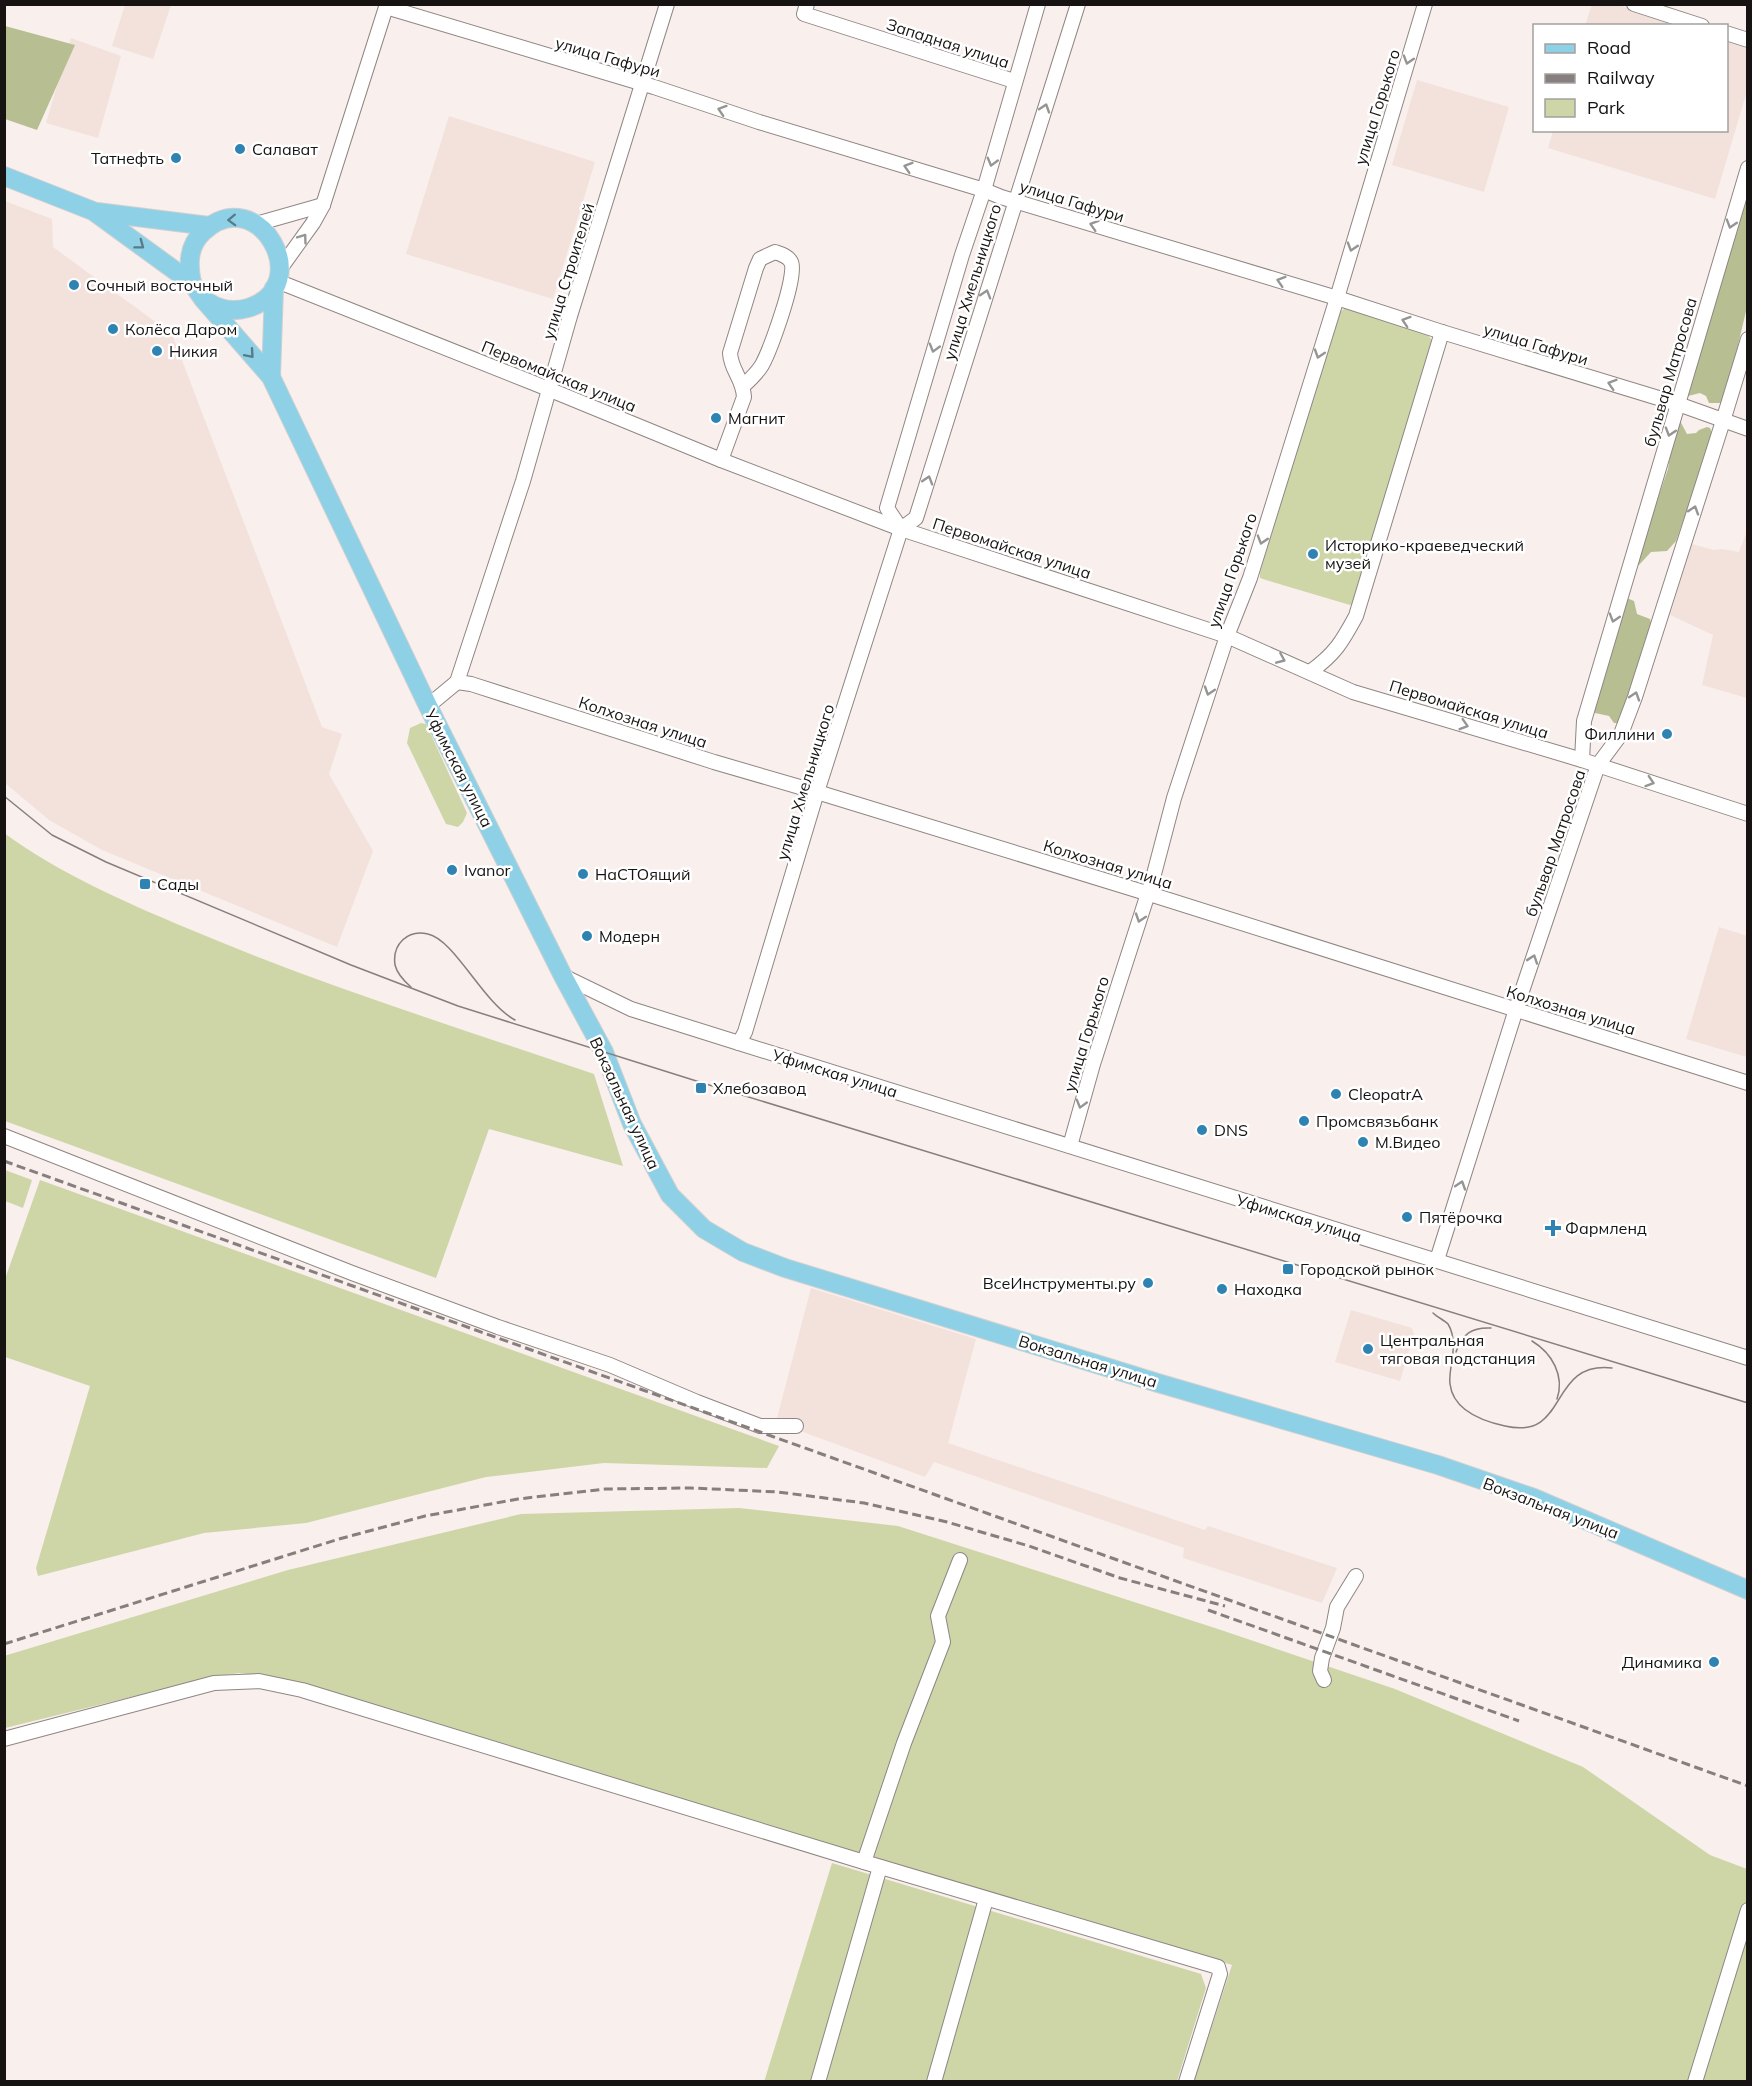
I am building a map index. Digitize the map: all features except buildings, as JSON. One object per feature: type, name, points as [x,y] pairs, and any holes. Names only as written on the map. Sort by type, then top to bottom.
[{"type":"main road","points":[[4,176],[93,211],[209,226]]},
{"type":"main road","points":[[93,211],[192,283],[270,377]]},
{"type":"main road","points":[[192,283],[188,267],[190,251],[198,237],[209,226],[224,220],[240,219],[256,224],[266,232],[279,255],[270,377]]},
{"type":"main road","points":[[203,299],[227,310],[241,310],[254,306],[265,298],[277,279]]},
{"type":"main road","name":"Уфимская улица","points":[[270,377],[428,706],[563,976]]},
{"type":"main road","name":"Вокзальная улица","points":[[563,976],[604,1052],[632,1124],[670,1195],[704,1229],[743,1252],[785,1268],[1158,1383],[1438,1465],[1534,1498],[1748,1590]]},
{"type":"street","name":"улица Строителей","points":[[457,682],[523,481],[572,309],[667,4]]},
{"type":"street","name":"улица Хмельницкого","points":[[901,529],[887,508],[1038,4]]},
{"type":"street","name":"улица Хмельницкого","points":[[739,1043],[752,1010],[901,529],[916,518],[1078,4]]},
{"type":"street","name":"улица Горького","points":[[1070,1146],[1095,1057],[1148,895],[1174,798],[1227,636],[1250,578],[1425,4]]},
{"type":"street","points":[[1634,4],[1696,24]]},
{"type":"street","name":"улица Гафури","points":[[386,6],[643,84],[759,123],[984,190],[1015,202],[1337,298],[1678,404],[1748,429]]},
{"type":"street","points":[[277,279],[323,205],[386,6]]},
{"type":"street","name":"Западная улица","points":[[805,9],[1014,81]]},
{"type":"street","points":[[1728,34],[1748,40]]},
{"type":"street","name":"бульвар Матросова","points":[[1582,760],[1584,721],[1748,168]]},
{"type":"street","points":[[256,224],[323,205]]},
{"type":"street","points":[[721,460],[744,397],[743,386],[730,366],[730,353],[760,259],[775,252],[791,261],[789,285],[768,352],[760,367],[743,386]]},
{"type":"street","name":"Первомайская улица","points":[[277,279],[721,460],[901,529],[1227,636],[1353,692],[1582,760],[1748,814]]},
{"type":"street","points":[[1310,672],[1340,645],[1356,616],[1442,332]]},
{"type":"street","name":"бульвар Матросова","points":[[1437,1260],[1516,1011],[1598,765],[1622,734],[1748,339]]},
{"type":"street","points":[[428,706],[457,682]]},
{"type":"street","name":"Колхозная улица","points":[[457,682],[818,792],[1748,1083]]},
{"type":"street","name":"Уфимская улица","points":[[563,976],[631,1008],[739,1043],[1748,1358]]},
{"type":"street","points":[[4,1136],[352,1273],[498,1327],[610,1365],[760,1426],[795,1426]]},
{"type":"street","points":[[864,1862],[904,1743],[944,1642],[938,1616],[960,1560]]},
{"type":"street","points":[[1324,1680],[1320,1671],[1322,1658],[1333,1628],[1337,1607],[1356,1575]]},
{"type":"street","points":[[4,1738],[214,1683],[259,1681],[302,1690],[880,1867],[1218,1967],[1220,1974],[1185,2082]]},
{"type":"street","points":[[818,2082],[880,1867]]},
{"type":"street","points":[[934,2082],[986,1899]]},
{"type":"street","points":[[1695,2082],[1748,1910]]},
{"type":"shaded area","points":[[1592,4],[1618,5],[1683,24],[1586,24]]},
{"type":"shaded area","points":[[125,5],[171,5],[153,59],[112,46]]},
{"type":"shaded area","points":[[71,38],[121,56],[98,138],[46,123]]},
{"type":"shaded area","points":[[1728,38],[1747,44],[1747,91],[1715,199],[1548,148],[1553,132],[1728,132]]},
{"type":"shaded area","points":[[1417,80],[1509,107],[1484,192],[1392,165]]},
{"type":"shaded area","points":[[449,116],[595,162],[553,299],[406,254]]},
{"type":"shaded area","points":[[5,201],[52,219],[53,247],[172,334],[322,727],[342,734],[329,774],[373,851],[337,947],[102,850],[49,820],[5,783]]},
{"type":"shaded area","points":[[1747,531],[1747,698],[1702,685],[1713,635],[1670,615],[1692,544],[1714,550],[1739,552]]},
{"type":"shaded area","points":[[1719,927],[1747,936],[1747,1057],[1686,1039]]},
{"type":"shaded area","points":[[811,1288],[976,1339],[948,1443],[1205,1530],[1208,1526],[1337,1568],[1322,1603],[1183,1558],[1184,1548],[934,1462],[925,1477],[776,1422]]},
{"type":"shaded area","points":[[1351,1310],[1412,1328],[1414,1334],[1400,1381],[1335,1362]]},
{"type":"green space","points":[[5,26],[75,45],[37,130],[5,119]]},
{"type":"green space","points":[[1747,188],[1747,307],[1725,400],[1721,403],[1709,403],[1706,396],[1700,393],[1688,396],[1686,390]]},
{"type":"green space","points":[[1347,307],[1427,334],[1433,346],[1357,603],[1350,605],[1260,578],[1338,313]]},
{"type":"green space","points":[[1679,419],[1687,434],[1710,428],[1712,433],[1704,462],[1676,541],[1667,551],[1651,552],[1639,565],[1635,565],[1668,469],[1675,425]]},
{"type":"green space","points":[[1627,598],[1634,601],[1637,614],[1650,619],[1652,627],[1641,656],[1632,692],[1618,723],[1614,723],[1609,716],[1595,713],[1594,706]]},
{"type":"green space","points":[[421,723],[426,724],[467,813],[458,827],[446,824],[407,743],[410,728]]},
{"type":"green space","points":[[4,833],[48,862],[94,886],[239,949],[390,1005],[594,1074],[623,1166],[489,1129],[436,1278],[5,1121]]},
{"type":"green space","points":[[5,1170],[32,1180],[23,1208],[5,1201]]},
{"type":"green space","points":[[40,1180],[779,1446],[767,1468],[604,1463],[486,1477],[306,1523],[204,1533],[38,1576],[36,1568],[90,1386],[5,1357],[5,1279]]},
{"type":"green space","points":[[739,1508],[898,1526],[1215,1628],[1395,1689],[1583,1767],[1710,1855],[1747,1869],[1747,2081],[1194,2081],[1232,1965],[274,1677],[239,1673],[208,1678],[5,1728],[4,1656],[288,1570],[521,1514]]},
{"type":"green space","points":[[832,1863],[1201,1974],[1206,1988],[1177,2081],[764,2082]]},
{"type":"tram line","points":[[4,796],[52,835],[106,862],[351,965],[458,1006],[1748,1403]]},
{"type":"tram line","points":[[411,987],[396,968],[396,951],[408,936],[428,934],[448,948],[503,1012],[515,1020]]},
{"type":"tram line","points":[[1433,1313],[1448,1324],[1453,1337],[1450,1375],[1452,1393],[1470,1413],[1496,1424],[1526,1428],[1540,1422],[1577,1376],[1591,1369],[1612,1368]]},
{"type":"tram line","points":[[1456,1352],[1461,1341],[1473,1330],[1491,1328]]},
{"type":"tram line","points":[[1532,1341],[1545,1352],[1555,1366],[1559,1382],[1557,1399]]},
{"type":"railway","points":[[4,1161],[1748,1786]]},
{"type":"railway","points":[[4,1644],[339,1539],[425,1516],[518,1499],[605,1489],[691,1488],[778,1492],[864,1503],[947,1522],[1029,1546],[1120,1578],[1225,1606]]},
{"type":"railway","points":[[1208,1610],[1519,1721]]},
{"type":"place","name":"Салават","points":[[240,149]]},
{"type":"place","name":"Татнефть","points":[[176,158]]},
{"type":"place","name":"Сочный восточный","points":[[74,285]]},
{"type":"place","name":"Колёса Даром","points":[[113,329]]},
{"type":"place","name":"Никия","points":[[157,351]]},
{"type":"place","name":"Магнит","points":[[716,418]]},
{"type":"place","name":"Историко-краеведческий музей","points":[[1313,554]]},
{"type":"place","name":"Филлини","points":[[1667,734]]},
{"type":"place","name":"Ivanor","points":[[452,870]]},
{"type":"place","name":"НаСТОящий","points":[[583,874]]},
{"type":"place","name":"Сады","points":[[145,884]]},
{"type":"place","name":"Модерн","points":[[587,936]]},
{"type":"place","name":"Хлебозавод","points":[[701,1088]]},
{"type":"place","name":"CleopatrA","points":[[1336,1094]]},
{"type":"place","name":"Промсвязьбанк","points":[[1304,1121]]},
{"type":"place","name":"DNS","points":[[1202,1130]]},
{"type":"place","name":"М.Видео","points":[[1363,1142]]},
{"type":"place","name":"Пятёрочка","points":[[1407,1217]]},
{"type":"place","name":"Фармленд","points":[[1553,1228]]},
{"type":"place","name":"Городской рынок","points":[[1288,1269]]},
{"type":"place","name":"ВсеИнструменты.ру","points":[[1148,1283]]},
{"type":"place","name":"Находка","points":[[1222,1289]]},
{"type":"place","name":"Центральная тяговая подстанция","points":[[1368,1349]]},
{"type":"place","name":"Динамика","points":[[1714,1662]]}]
